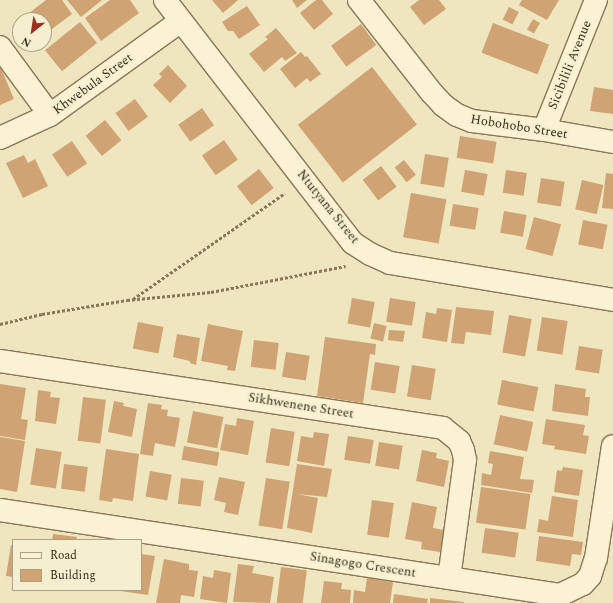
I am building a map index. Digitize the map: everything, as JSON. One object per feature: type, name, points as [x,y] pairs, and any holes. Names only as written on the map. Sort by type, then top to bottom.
[{"type":"street","name":"Ntutyana Street","points":[[165,0],[353,242],[370,254],[390,263],[613,300]]},
{"type":"street","name":"Hobohobo Street","points":[[359,0],[432,93],[443,105],[457,115],[472,121],[544,130],[613,142]]},
{"type":"street","name":"Sicibilili Avenue","points":[[544,130],[596,0]]},
{"type":"street","name":"Khwebula Street","points":[[0,138],[50,115],[181,21]]},
{"type":"street","points":[[0,47],[50,115]]},
{"type":"street","name":"Sikhwenene Street","points":[[0,361],[442,428],[459,441],[466,460],[449,578]]},
{"type":"street","name":"Sinagogo Crescent","points":[[0,510],[560,595],[583,584],[590,576],[596,558],[613,446]]},
{"type":"path","points":[[133,299],[305,180]]},
{"type":"path","points":[[0,324],[42,314],[133,299],[211,292],[319,272],[350,266],[370,254]]},
{"type":"building","points":[[46,0],[62,0],[72,14],[52,29],[52,12],[30,12]]},
{"type":"building","points":[[67,0],[102,0],[81,17]]},
{"type":"building","points":[[110,0],[130,0],[139,13],[101,41],[85,18]]},
{"type":"building","points":[[212,0],[238,0],[223,13]]},
{"type":"building","points":[[292,0],[307,0],[297,8]]},
{"type":"building","points":[[316,0],[322,0],[333,14],[314,30],[300,13]]},
{"type":"building","points":[[419,0],[439,0],[446,9],[424,25],[410,7]]},
{"type":"building","points":[[522,0],[559,0],[547,20],[519,5]]},
{"type":"building","points":[[247,6],[260,25],[239,39],[233,31],[228,31],[222,22]]},
{"type":"building","points":[[509,7],[519,12],[512,24],[503,19]]},
{"type":"building","points":[[533,19],[540,23],[534,33],[527,29]]},
{"type":"building","points":[[80,22],[97,43],[62,71],[46,52],[52,52],[52,45]]},
{"type":"building","points":[[493,23],[549,45],[538,74],[482,53]]},
{"type":"building","points":[[361,24],[376,45],[346,67],[331,46]]},
{"type":"building","points":[[276,28],[297,53],[285,61],[282,57],[264,72],[249,54],[268,39],[265,37]]},
{"type":"building","points":[[301,52],[305,57],[307,56],[321,74],[310,82],[307,78],[295,88],[280,69]]},
{"type":"building","points":[[168,65],[187,86],[170,103],[153,85],[162,77],[159,74]]},
{"type":"building","points":[[0,66],[14,99],[0,105]]},
{"type":"building","points":[[372,67],[417,125],[343,182],[298,125]]},
{"type":"building","points":[[594,87],[613,90],[613,114],[590,111]]},
{"type":"building","points":[[135,99],[148,117],[129,131],[116,113]]},
{"type":"building","points":[[202,108],[214,125],[190,142],[178,125]]},
{"type":"building","points":[[105,120],[121,140],[102,156],[86,136]]},
{"type":"building","points":[[460,136],[497,142],[493,164],[457,158]]},
{"type":"building","points":[[224,140],[238,160],[216,175],[202,155]]},
{"type":"building","points":[[72,141],[87,163],[67,177],[52,154]]},
{"type":"building","points":[[425,154],[449,158],[444,187],[420,184]]},
{"type":"building","points":[[24,155],[28,163],[35,159],[48,186],[23,198],[6,163]]},
{"type":"building","points":[[404,160],[416,175],[407,182],[395,168]]},
{"type":"building","points":[[381,166],[397,187],[378,201],[363,180]]},
{"type":"building","points":[[259,169],[274,188],[252,205],[237,186]]},
{"type":"building","points":[[465,170],[488,174],[484,196],[461,192]]},
{"type":"building","points":[[506,170],[527,173],[524,196],[503,193]]},
{"type":"building","points":[[606,173],[613,174],[613,209],[602,208]]},
{"type":"building","points":[[541,178],[565,182],[561,206],[537,203]]},
{"type":"building","points":[[582,180],[603,185],[597,214],[575,209]]},
{"type":"building","points":[[411,193],[446,199],[439,244],[403,237]]},
{"type":"building","points":[[453,204],[479,208],[475,230],[450,226]]},
{"type":"building","points":[[504,211],[527,215],[523,237],[500,233]]},
{"type":"building","points":[[534,217],[561,224],[553,256],[525,249]]},
{"type":"building","points":[[583,220],[608,225],[603,249],[578,245]]},
{"type":"building","points":[[352,298],[375,302],[370,328],[347,324]]},
{"type":"building","points":[[390,298],[416,302],[412,326],[386,322]]},
{"type":"building","points":[[456,307],[494,311],[491,335],[466,332],[464,344],[451,343]]},
{"type":"building","points":[[437,308],[452,310],[447,342],[422,338],[426,312],[436,314]]},
{"type":"building","points":[[509,315],[532,319],[525,356],[502,352]]},
{"type":"building","points":[[542,317],[568,321],[562,355],[537,351]]},
{"type":"building","points":[[138,322],[164,327],[158,353],[133,349]]},
{"type":"building","points":[[374,323],[387,326],[383,342],[370,339]]},
{"type":"building","points":[[208,324],[243,331],[235,371],[227,370],[228,366],[201,361]]},
{"type":"building","points":[[389,330],[405,331],[403,342],[388,340]]},
{"type":"building","points":[[177,334],[200,338],[196,365],[190,363],[190,361],[173,357]]},
{"type":"building","points":[[325,337],[376,344],[375,355],[370,354],[363,403],[317,396]]},
{"type":"building","points":[[254,340],[279,343],[276,370],[251,367]]},
{"type":"building","points":[[579,346],[603,350],[599,373],[575,370]]},
{"type":"building","points":[[286,352],[310,356],[306,380],[282,377]]},
{"type":"building","points":[[375,362],[400,366],[395,394],[371,390]]},
{"type":"building","points":[[412,365],[436,369],[431,400],[407,397]]},
{"type":"building","points":[[502,380],[538,387],[534,412],[497,405]]},
{"type":"building","points":[[0,384],[26,388],[21,419],[28,420],[25,440],[0,436]]},
{"type":"building","points":[[555,384],[586,389],[585,397],[590,397],[588,416],[552,411]]},
{"type":"building","points":[[38,390],[51,392],[50,397],[60,398],[56,424],[35,421]]},
{"type":"building","points":[[83,397],[106,400],[100,443],[78,441]]},
{"type":"building","points":[[114,401],[124,403],[123,406],[137,409],[132,437],[108,432]]},
{"type":"building","points":[[148,403],[162,405],[161,409],[168,410],[167,416],[180,418],[175,447],[155,443],[153,456],[140,454]]},
{"type":"building","points":[[193,411],[223,417],[217,448],[187,442]]},
{"type":"building","points":[[500,415],[533,422],[527,451],[494,444]]},
{"type":"building","points":[[237,418],[254,421],[248,455],[220,450],[225,424],[236,426]]},
{"type":"building","points":[[546,419],[585,425],[583,435],[589,436],[586,454],[554,449],[555,446],[542,444]]},
{"type":"building","points":[[271,428],[295,432],[289,466],[266,463]]},
{"type":"building","points":[[314,432],[329,434],[324,466],[297,461],[301,436],[313,438]]},
{"type":"building","points":[[348,436],[374,440],[370,464],[344,460]]},
{"type":"building","points":[[0,437],[25,441],[17,492],[0,489]]},
{"type":"building","points":[[379,442],[403,446],[399,469],[375,466]]},
{"type":"building","points":[[184,446],[219,452],[217,466],[182,460]]},
{"type":"building","points":[[36,448],[62,452],[56,489],[30,485]]},
{"type":"building","points":[[106,449],[139,454],[133,501],[113,498],[112,502],[99,500]]},
{"type":"building","points":[[422,450],[437,453],[436,458],[449,461],[444,487],[416,481]]},
{"type":"building","points":[[490,451],[524,457],[520,479],[534,480],[532,493],[481,485],[482,473],[491,475],[493,464],[488,463]]},
{"type":"building","points":[[64,464],[88,467],[85,492],[61,489]]},
{"type":"building","points":[[297,464],[332,469],[327,497],[297,494],[318,498],[312,533],[287,528]]},
{"type":"building","points":[[563,467],[583,470],[579,496],[554,492],[557,470],[562,471]]},
{"type":"building","points":[[150,471],[172,475],[167,500],[145,497]]},
{"type":"building","points":[[219,477],[245,482],[238,515],[224,512],[226,503],[214,500]]},
{"type":"building","points":[[181,478],[204,481],[201,507],[178,504]]},
{"type":"building","points":[[266,478],[290,482],[282,529],[258,525]]},
{"type":"building","points":[[481,487],[531,494],[526,530],[476,523]]},
{"type":"building","points":[[552,496],[578,500],[573,537],[537,532],[539,519],[548,521]]},
{"type":"building","points":[[372,500],[394,503],[389,538],[367,535]]},
{"type":"building","points":[[412,502],[437,507],[433,528],[444,530],[440,552],[421,549],[422,542],[405,539]]},
{"type":"building","points":[[485,528],[519,533],[515,557],[482,553]]},
{"type":"building","points":[[53,534],[77,537],[76,539],[52,539]]},
{"type":"building","points":[[539,536],[583,542],[581,555],[572,554],[570,566],[536,561]]},
{"type":"building","points":[[11,545],[12,577],[6,576]]},
{"type":"building","points":[[142,554],[155,556],[148,595],[120,591],[142,591]]},
{"type":"building","points":[[164,559],[189,564],[189,570],[198,571],[194,597],[181,595],[180,603],[156,603]]},
{"type":"building","points":[[238,564],[254,566],[252,573],[274,577],[270,603],[233,602]]},
{"type":"building","points":[[281,567],[307,570],[303,603],[277,603]]},
{"type":"building","points":[[214,570],[231,573],[227,603],[200,599],[203,576],[213,578]]},
{"type":"building","points":[[367,578],[393,582],[390,603],[353,603],[354,590],[365,592]]},
{"type":"building","points":[[324,581],[342,583],[341,589],[351,590],[350,603],[321,603]]},
{"type":"building","points":[[394,594],[428,599],[427,603],[393,603]]},
{"type":"building","points":[[430,598],[464,602],[464,603],[430,603]]}]
